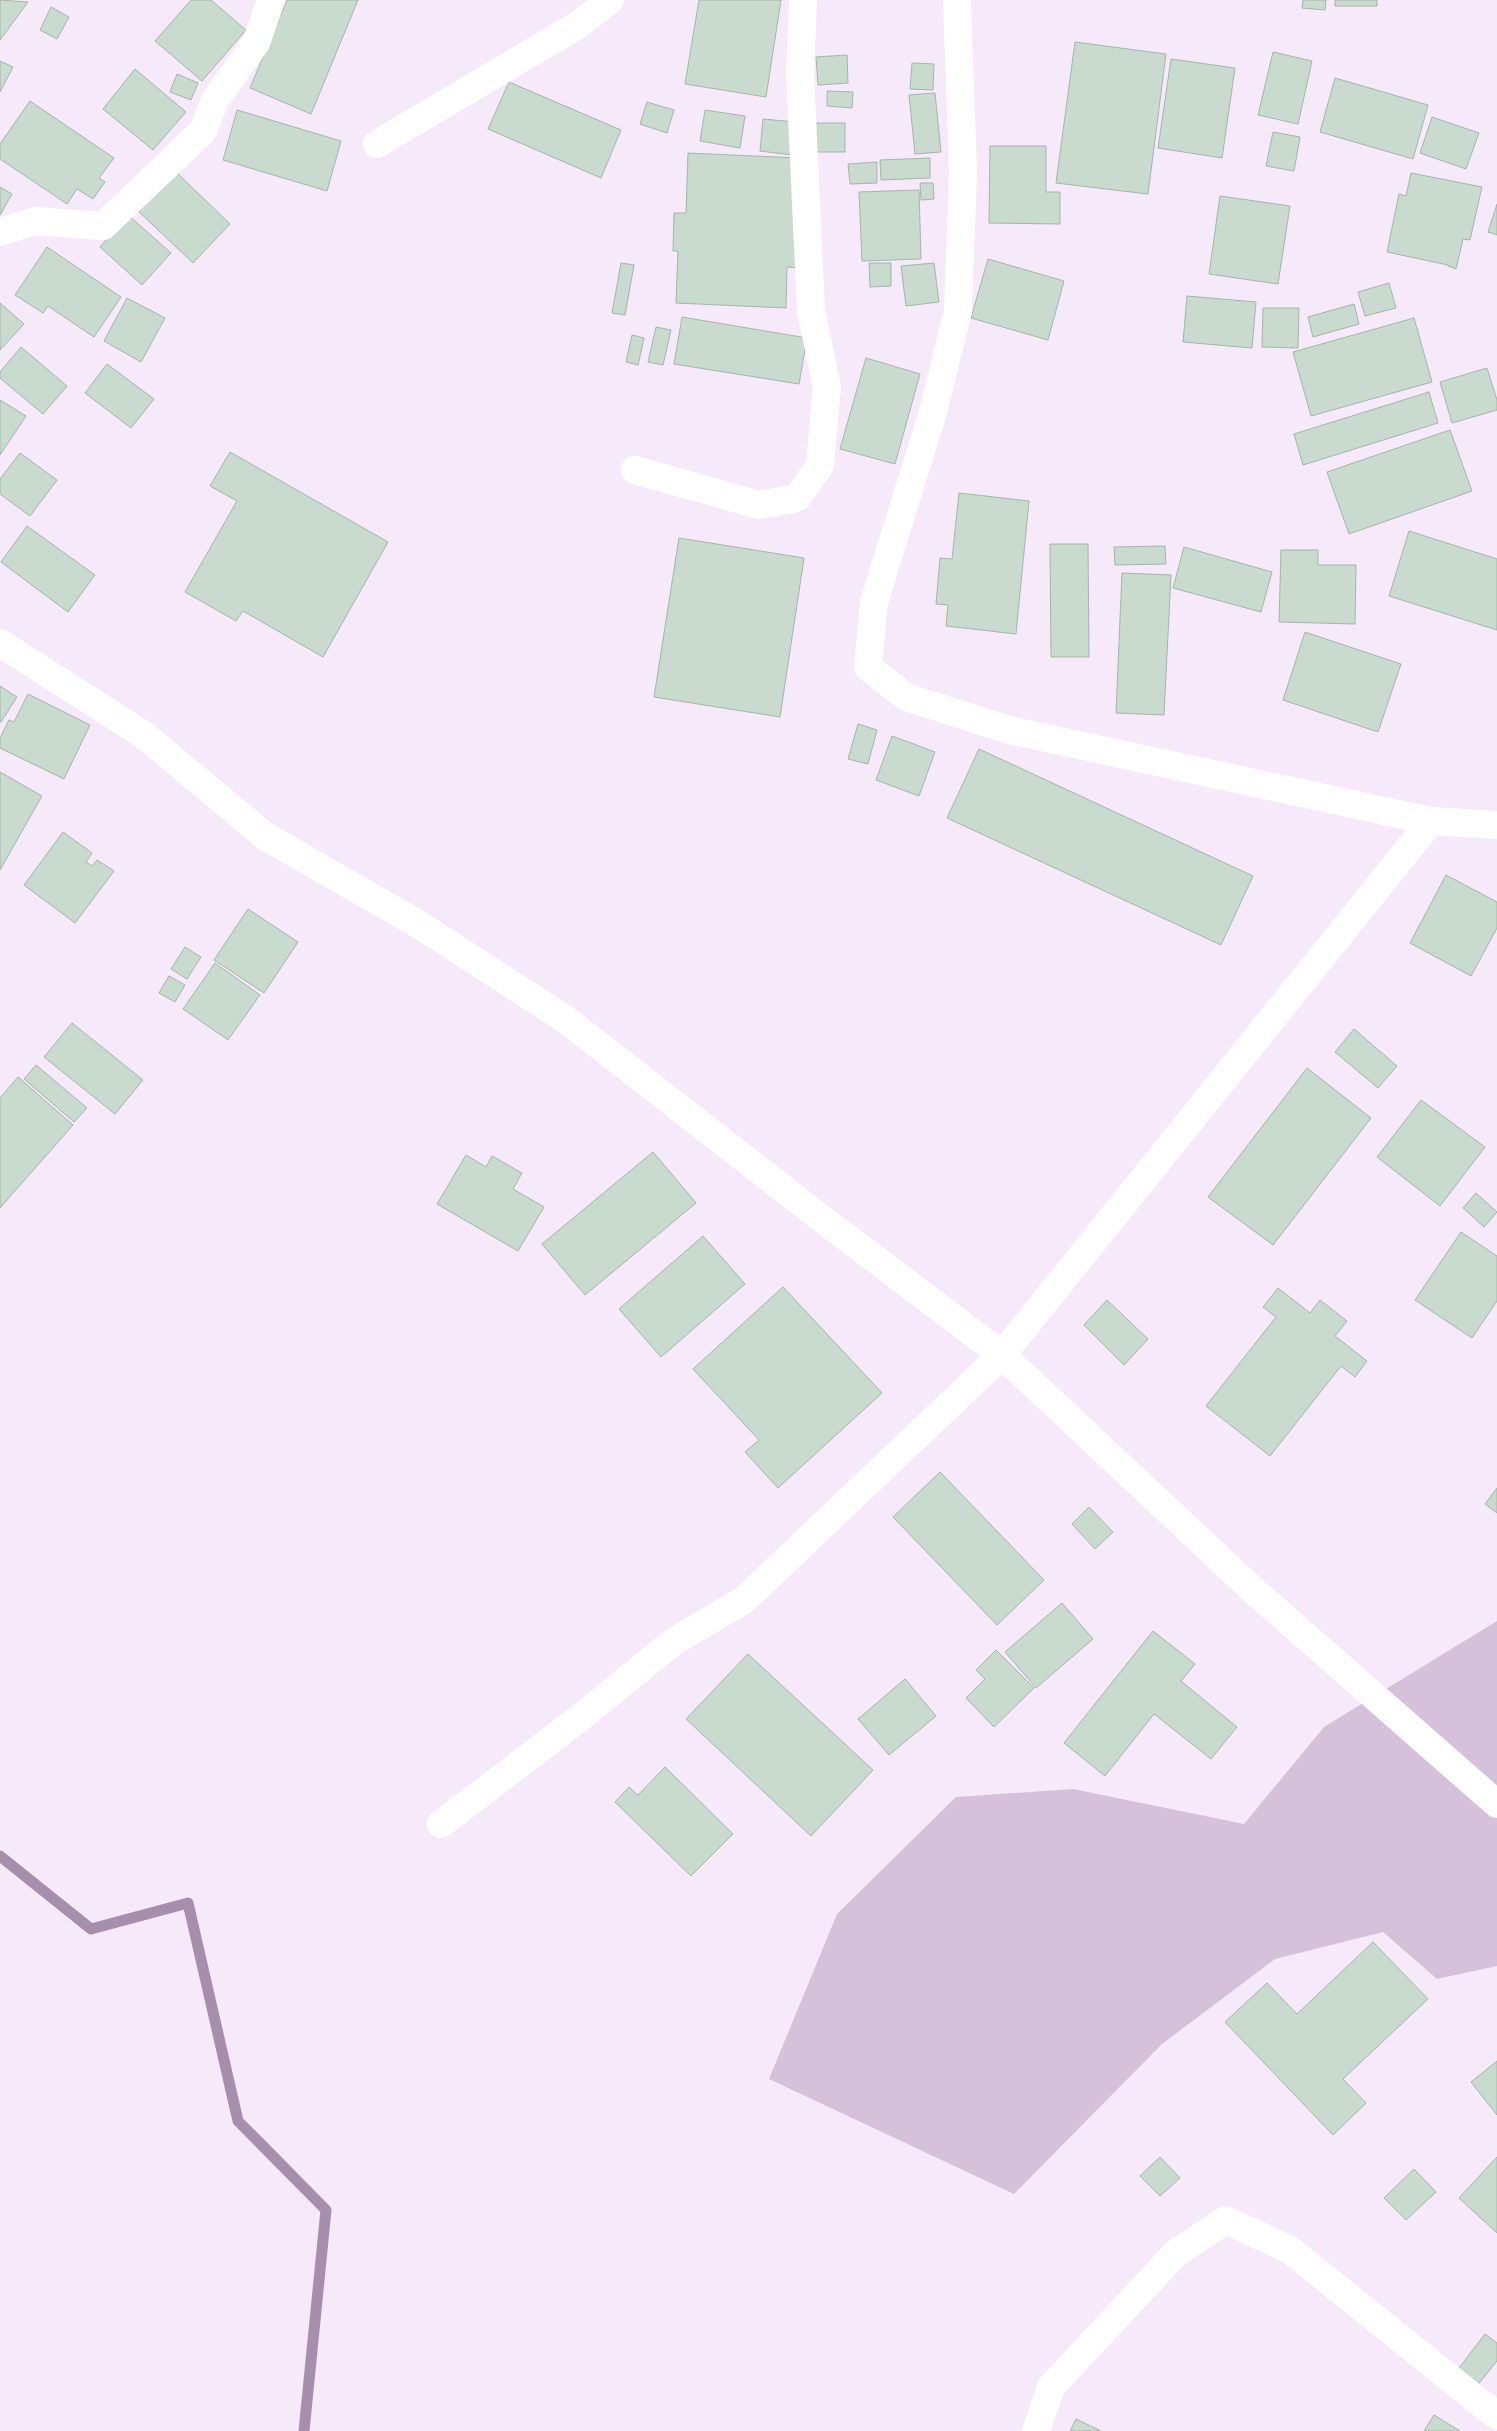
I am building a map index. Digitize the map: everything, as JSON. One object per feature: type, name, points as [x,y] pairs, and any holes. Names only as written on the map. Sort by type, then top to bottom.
[{"type":"street","points":[[0,232],[35,222],[103,226],[203,131],[216,100],[256,43],[271,0]]},
{"type":"street","points":[[377,144],[578,25],[610,0]]},
{"type":"street","points":[[635,470],[760,505],[797,498],[820,465],[827,387],[811,302],[800,73],[803,0]]},
{"type":"street","points":[[957,0],[963,172],[958,311],[933,412],[874,602],[868,667],[906,697],[1008,730],[1432,821],[1497,826]]},
{"type":"street","points":[[0,642],[144,735],[265,836],[418,924],[565,1019],[817,1215],[1002,1355],[1253,1590],[1497,1804]]},
{"type":"street","points":[[441,1824],[581,1718],[673,1642],[744,1600],[1002,1355],[1432,821]]},
{"type":"street","points":[[1036,2431],[1051,2387],[1176,2253],[1226,2220],[1290,2250],[1497,2416]]},
{"type":"shaded area","points":[[1497,1621],[1497,1966],[1437,1979],[1383,1932],[1275,1959],[1162,2044],[1014,2194],[769,2079],[837,1914],[956,1797],[1073,1789],[1244,1824],[1324,1727]]},
{"type":"building","points":[[0,0],[28,2],[0,40]]},
{"type":"building","points":[[191,0],[211,0],[246,30],[202,81],[155,41]]},
{"type":"building","points":[[287,0],[358,0],[311,114],[250,88]]},
{"type":"building","points":[[699,0],[781,0],[766,97],[685,84]]},
{"type":"building","points":[[1303,0],[1326,0],[1325,10],[1302,8]]},
{"type":"building","points":[[1335,0],[1377,0],[1377,6],[1335,6]]},
{"type":"building","points":[[51,7],[69,17],[57,39],[40,30]]},
{"type":"building","points":[[1075,42],[1166,54],[1148,194],[1056,183]]},
{"type":"building","points":[[1273,52],[1312,61],[1298,124],[1258,115]]},
{"type":"building","points":[[847,55],[848,83],[818,85],[816,57]]},
{"type":"building","points":[[1171,59],[1235,68],[1222,158],[1158,148]]},
{"type":"building","points":[[0,61],[13,67],[0,92]]},
{"type":"building","points":[[912,63],[934,64],[933,90],[910,89]]},
{"type":"building","points":[[135,69],[186,112],[153,150],[103,109]]},
{"type":"building","points":[[177,74],[198,83],[191,100],[170,92]]},
{"type":"building","points":[[1335,78],[1428,105],[1413,159],[1320,132]]},
{"type":"building","points":[[509,82],[621,130],[601,178],[488,129]]},
{"type":"building","points":[[827,91],[853,92],[852,108],[827,106]]},
{"type":"building","points":[[935,93],[941,152],[915,154],[909,95]]},
{"type":"building","points":[[30,101],[114,158],[99,178],[105,182],[93,199],[77,189],[67,204],[0,159],[0,144]]},
{"type":"building","points":[[647,102],[674,110],[667,133],[640,124]]},
{"type":"building","points":[[237,110],[341,141],[327,191],[223,160]]},
{"type":"building","points":[[705,110],[745,116],[740,148],[700,141]]},
{"type":"building","points":[[1432,117],[1479,133],[1466,169],[1420,153]]},
{"type":"building","points":[[763,119],[796,122],[792,155],[760,151]]},
{"type":"building","points":[[815,123],[845,123],[845,152],[815,152]]},
{"type":"building","points":[[1273,132],[1300,137],[1294,171],[1266,166]]},
{"type":"building","points":[[990,146],[1046,146],[1046,192],[1060,192],[1060,224],[989,223]]},
{"type":"building","points":[[688,153],[798,158],[800,268],[787,267],[786,308],[676,303],[678,251],[673,251],[674,213],[686,213]]},
{"type":"building","points":[[930,158],[930,178],[881,180],[880,160]]},
{"type":"building","points":[[877,162],[877,183],[850,184],[848,164]]},
{"type":"building","points":[[175,171],[230,224],[193,263],[137,210]]},
{"type":"building","points":[[1411,173],[1482,187],[1470,240],[1463,239],[1456,269],[1448,265],[1387,252],[1399,194],[1406,196]]},
{"type":"building","points":[[920,183],[933,183],[934,199],[921,200]]},
{"type":"building","points":[[0,187],[12,194],[0,215]]},
{"type":"building","points":[[919,190],[921,259],[862,261],[859,192]]},
{"type":"building","points":[[1220,196],[1290,206],[1278,284],[1209,274]]},
{"type":"building","points":[[1497,204],[1497,235],[1488,232]]},
{"type":"building","points":[[128,215],[171,253],[142,285],[100,247]]},
{"type":"building","points":[[47,247],[121,297],[94,337],[48,306],[43,313],[15,295]]},
{"type":"building","points":[[988,259],[1064,281],[1048,340],[971,318]]},
{"type":"building","points":[[621,263],[634,265],[625,315],[612,313]]},
{"type":"building","points":[[869,263],[891,263],[891,286],[870,287]]},
{"type":"building","points":[[934,263],[939,302],[906,306],[901,266]]},
{"type":"building","points":[[1389,283],[1396,308],[1365,316],[1358,292]]},
{"type":"building","points":[[1187,296],[1256,302],[1252,348],[1183,342]]},
{"type":"building","points":[[127,298],[165,318],[141,362],[104,341]]},
{"type":"building","points":[[0,303],[24,324],[0,350]]},
{"type":"building","points":[[1354,304],[1359,324],[1313,337],[1308,317]]},
{"type":"building","points":[[1263,308],[1299,308],[1298,348],[1262,347]]},
{"type":"building","points":[[682,317],[807,338],[799,384],[674,364]]},
{"type":"building","points":[[1414,318],[1432,382],[1311,416],[1293,352]]},
{"type":"building","points":[[656,327],[671,330],[663,365],[648,362]]},
{"type":"building","points":[[632,335],[644,338],[638,365],[626,362]]},
{"type":"building","points":[[21,347],[67,386],[43,414],[0,378],[0,372]]},
{"type":"building","points":[[866,358],[920,374],[895,464],[840,449]]},
{"type":"building","points":[[107,364],[154,399],[131,428],[85,393]]},
{"type":"building","points":[[1487,368],[1497,400],[1497,410],[1452,423],[1440,382]]},
{"type":"building","points":[[1429,392],[1438,423],[1303,465],[1294,434]]},
{"type":"building","points":[[0,400],[26,416],[0,455]]},
{"type":"building","points":[[1450,430],[1472,491],[1349,534],[1327,472]]},
{"type":"building","points":[[230,452],[388,542],[323,657],[243,611],[236,621],[185,592],[237,501],[210,486]]},
{"type":"building","points":[[20,453],[57,480],[30,516],[0,494],[0,479]]},
{"type":"building","points":[[959,493],[1029,501],[1016,634],[946,626],[948,605],[936,604],[940,558],[952,559]]},
{"type":"building","points":[[27,526],[95,575],[68,612],[1,562]]},
{"type":"building","points":[[1409,531],[1497,559],[1497,630],[1389,596]]},
{"type":"building","points":[[679,538],[804,558],[780,717],[654,697]]},
{"type":"building","points":[[1050,544],[1088,544],[1089,657],[1051,657]]},
{"type":"building","points":[[1165,546],[1166,564],[1115,565],[1114,547]]},
{"type":"building","points":[[1184,547],[1272,572],[1261,612],[1173,588]]},
{"type":"building","points":[[1281,550],[1318,550],[1318,565],[1356,565],[1355,624],[1279,622]]},
{"type":"building","points":[[1122,573],[1171,575],[1164,715],[1116,713]]},
{"type":"building","points":[[1305,632],[1401,664],[1378,732],[1283,700]]},
{"type":"building","points":[[0,686],[17,697],[1,722],[0,722]]},
{"type":"building","points":[[28,694],[90,725],[64,779],[0,748],[0,738],[9,720],[14,722]]},
{"type":"building","points":[[858,724],[877,730],[868,764],[848,759]]},
{"type":"building","points":[[892,736],[935,752],[919,796],[876,780]]},
{"type":"building","points":[[979,749],[1253,876],[1221,945],[947,818]]},
{"type":"building","points":[[0,772],[42,796],[0,870]]},
{"type":"building","points":[[63,832],[92,853],[86,862],[92,866],[97,860],[114,871],[75,923],[24,885]]},
{"type":"building","points":[[1446,875],[1497,902],[1497,928],[1471,976],[1410,943]]},
{"type":"building","points":[[248,909],[298,942],[264,993],[214,960]]},
{"type":"building","points":[[185,947],[201,957],[187,979],[171,969]]},
{"type":"building","points":[[215,963],[260,995],[228,1040],[183,1009]]},
{"type":"building","points":[[169,976],[185,985],[175,1002],[159,993]]},
{"type":"building","points":[[72,1023],[143,1080],[115,1114],[44,1057]]},
{"type":"building","points":[[1354,1029],[1397,1066],[1378,1088],[1335,1052]]},
{"type":"building","points":[[36,1065],[87,1108],[74,1122],[24,1079]]},
{"type":"building","points":[[1307,1068],[1371,1118],[1273,1245],[1208,1197]]},
{"type":"building","points":[[18,1077],[73,1125],[0,1208],[0,1098]]},
{"type":"building","points":[[1421,1100],[1485,1147],[1440,1206],[1377,1157]]},
{"type":"building","points":[[653,1152],[696,1203],[585,1295],[542,1244]]},
{"type":"building","points":[[466,1155],[486,1167],[492,1156],[522,1173],[513,1189],[544,1207],[518,1251],[437,1204]]},
{"type":"building","points":[[1476,1193],[1497,1212],[1484,1227],[1463,1208]]},
{"type":"building","points":[[1461,1232],[1497,1256],[1497,1301],[1472,1338],[1415,1300]]},
{"type":"building","points":[[703,1236],[745,1284],[661,1357],[619,1309]]},
{"type":"building","points":[[783,1287],[882,1393],[778,1488],[745,1452],[759,1440],[693,1369]]},
{"type":"building","points":[[1278,1288],[1310,1313],[1320,1300],[1347,1321],[1335,1336],[1367,1361],[1355,1377],[1341,1366],[1270,1456],[1206,1406],[1276,1317],[1263,1307]]},
{"type":"building","points":[[1107,1300],[1148,1339],[1124,1365],[1084,1325]]},
{"type":"building","points":[[940,1472],[1044,1580],[997,1625],[893,1517]]},
{"type":"building","points":[[1497,1488],[1497,1513],[1485,1504]]},
{"type":"building","points":[[1089,1507],[1113,1532],[1095,1549],[1072,1524]]},
{"type":"building","points":[[1062,1603],[1093,1639],[1036,1688],[1005,1652]]},
{"type":"building","points":[[1153,1631],[1195,1664],[1181,1681],[1237,1727],[1211,1759],[1154,1714],[1105,1776],[1064,1743]]},
{"type":"building","points":[[996,1650],[1034,1688],[994,1727],[966,1698],[985,1679],[976,1670]]},
{"type":"building","points":[[748,1654],[873,1770],[811,1836],[686,1719]]},
{"type":"building","points":[[905,1679],[936,1716],[889,1755],[858,1719]]},
{"type":"building","points":[[665,1767],[733,1834],[691,1876],[615,1802],[629,1787],[638,1795]]},
{"type":"building","points":[[1373,1942],[1428,1999],[1343,2079],[1366,2103],[1333,2135],[1225,2022],[1267,1983],[1297,2014]]},
{"type":"building","points":[[1497,2061],[1497,2115],[1471,2082]]},
{"type":"building","points":[[1160,2157],[1180,2178],[1160,2196],[1140,2176]]},
{"type":"building","points":[[1497,2157],[1497,2233],[1459,2198]]},
{"type":"building","points":[[1414,2169],[1436,2192],[1406,2220],[1384,2198]]},
{"type":"building","points":[[1485,2334],[1497,2343],[1497,2361],[1476,2387],[1456,2372]]},
{"type":"building","points":[[1434,2415],[1460,2431],[1424,2431]]},
{"type":"building","points":[[1076,2419],[1101,2431],[1070,2431]]},
{"type":"waterway","points":[[0,1856],[91,1929],[188,1903],[238,2121],[326,2210],[304,2431]]}]
